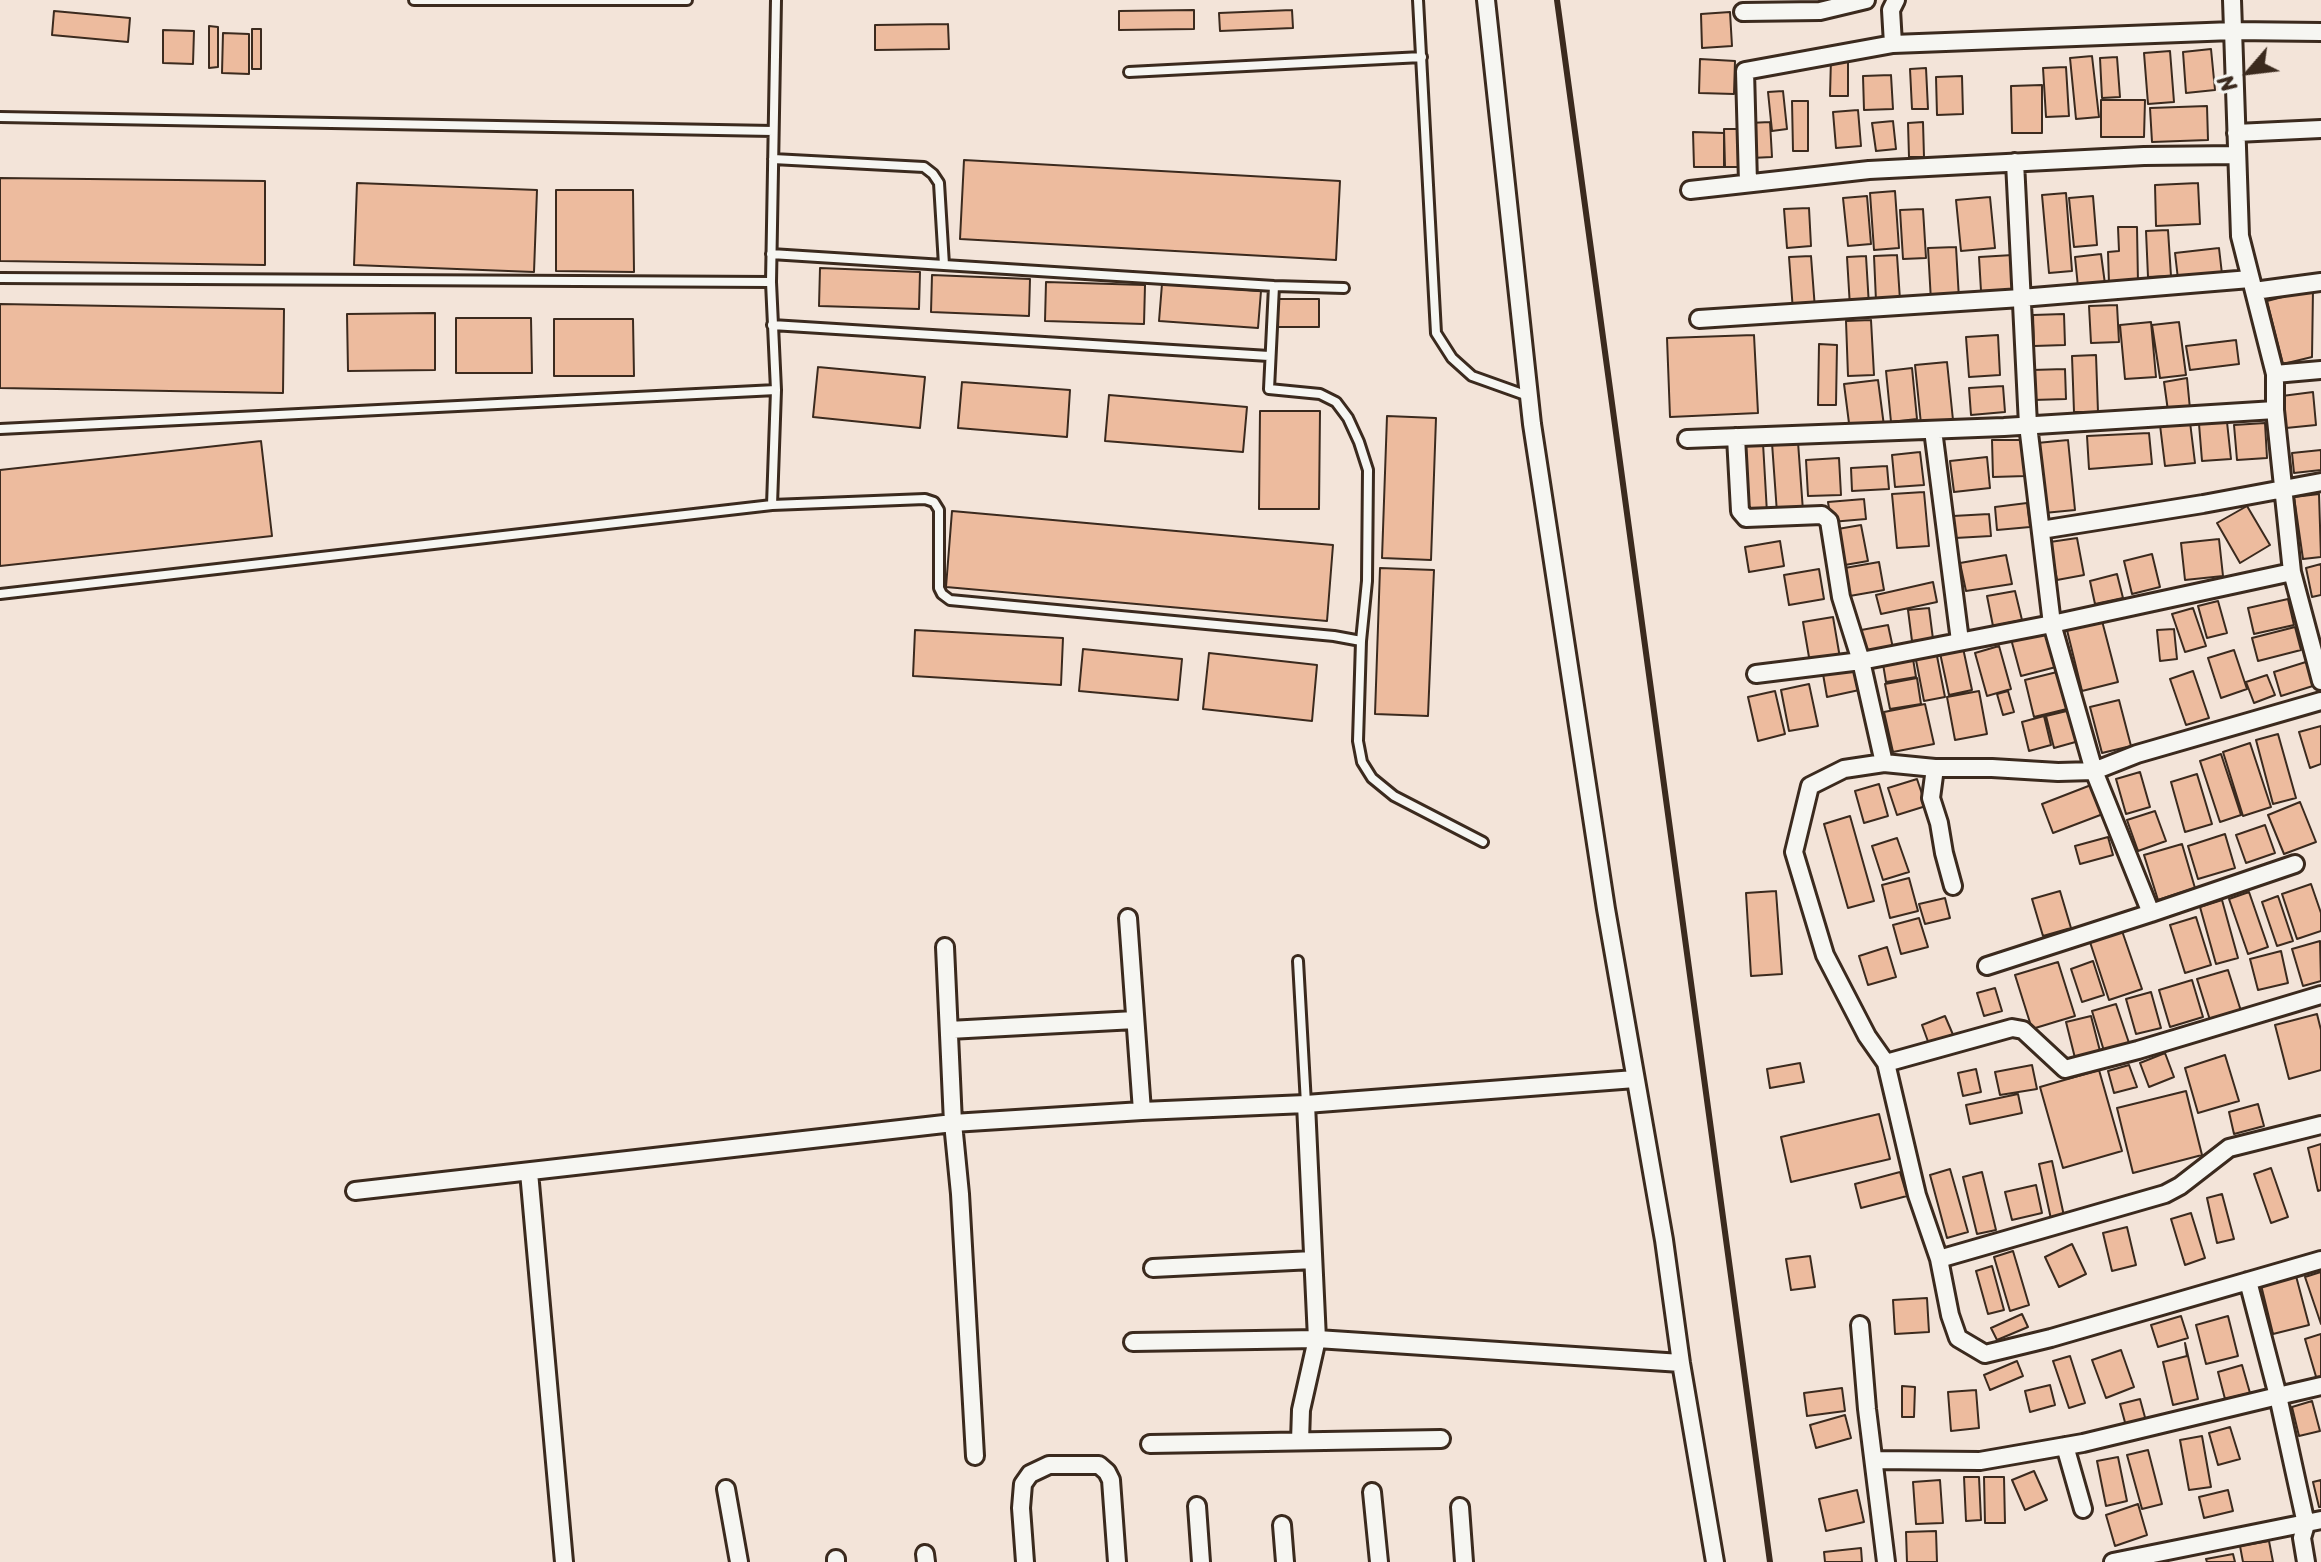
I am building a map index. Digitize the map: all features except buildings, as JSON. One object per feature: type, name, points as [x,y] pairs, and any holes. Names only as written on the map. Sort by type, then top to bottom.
[{"type":"street","points":[[1486,0],[1529,396],[1604,896],[1664,1240],[1681,1363],[1715,1562]]},
{"type":"street","points":[[1743,12],[1820,11],[1866,0]]},
{"type":"street","points":[[2232,0],[2240,236],[2275,374],[2275,410],[2292,572],[2321,681]]},
{"type":"street","points":[[1891,1],[1893,44]]},
{"type":"street","points":[[1748,183],[1745,71],[1893,44],[2233,31],[2321,32]]},
{"type":"street","points":[[2236,133],[2321,129]]},
{"type":"street","points":[[1690,190],[1869,170],[2144,156],[2237,155]]},
{"type":"street","points":[[2015,162],[2028,425],[2052,624],[2094,771],[2151,913]]},
{"type":"street","points":[[1699,319],[2321,282]]},
{"type":"street","points":[[2275,374],[2321,370]]},
{"type":"street","points":[[1687,439],[1933,430],[2275,410]]},
{"type":"street","points":[[1933,430],[1960,641]]},
{"type":"street","points":[[1736,437],[1740,511],[1746,518],[1822,515],[1829,521],[1841,597],[1861,661],[1884,763]]},
{"type":"street","points":[[2041,530],[2321,482]]},
{"type":"street","points":[[1756,674],[1861,661],[2292,572]]},
{"type":"street","points":[[2321,701],[2137,754],[2094,771],[1935,768],[1884,763],[1844,769],[1810,786],[1794,852],[1825,955],[1867,1036],[1886,1063],[1917,1195],[1939,1259],[1958,1338],[1985,1354],[2321,1260]]},
{"type":"street","points":[[1935,768],[1931,798],[1953,886]]},
{"type":"street","points":[[1987,966],[2295,864]]},
{"type":"street","points":[[1128,918],[1142,1111]]},
{"type":"street","points":[[945,947],[975,1456]]},
{"type":"street","points":[[1886,1063],[2012,1028],[2023,1030],[2065,1069],[2321,995]]},
{"type":"street","points":[[949,1030],[1135,1020]]},
{"type":"street","points":[[355,1191],[953,1123],[1306,1104],[1635,1079]]},
{"type":"street","points":[[1300,1441],[1301,1410],[1317,1339],[1306,1104]]},
{"type":"street","points":[[1939,1259],[2165,1194],[2229,1148],[2321,1125]]},
{"type":"street","points":[[529,1172],[564,1562]]},
{"type":"street","points":[[1153,1268],[1313,1260]]},
{"type":"street","points":[[2248,1281],[2314,1522]]},
{"type":"street","points":[[1860,1325],[1886,1562]]},
{"type":"street","points":[[1133,1342],[1317,1339],[1681,1363]]},
{"type":"street","points":[[1874,1460],[1980,1461],[2065,1446],[2321,1386]]},
{"type":"street","points":[[1150,1444],[1441,1439]]},
{"type":"street","points":[[2065,1446],[2083,1509]]},
{"type":"street","points":[[1025,1562],[1021,1508],[1023,1484],[1030,1474],[1049,1465],[1099,1465],[1111,1480],[1117,1562]]},
{"type":"street","points":[[726,1489],[739,1562]]},
{"type":"street","points":[[1372,1492],[1379,1562]]},
{"type":"street","points":[[1197,1506],[1201,1562]]},
{"type":"street","points":[[1460,1507],[1464,1562]]},
{"type":"street","points":[[2113,1562],[2314,1522]]},
{"type":"street","points":[[2306,1562],[2302,1538],[2314,1522]]},
{"type":"street","points":[[1282,1525],[1285,1562]]},
{"type":"lane","points":[[414,0],[687,0]]},
{"type":"lane","points":[[772,505],[776,390],[771,254],[776,0]]},
{"type":"lane","points":[[1418,0],[1436,333],[1452,358],[1472,376],[1529,396]]},
{"type":"lane","points":[[1129,72],[1422,57]]},
{"type":"lane","points":[[0,117],[773,131]]},
{"type":"lane","points":[[773,159],[924,167],[939,183],[944,265]]},
{"type":"lane","points":[[771,254],[1344,288]]},
{"type":"lane","points":[[0,278],[771,282]]},
{"type":"lane","points":[[1274,286],[1269,389],[1320,394],[1336,402],[1348,418],[1368,470],[1367,581],[1361,641],[1358,741],[1362,762],[1372,778],[1394,796],[1483,842]]},
{"type":"lane","points":[[772,325],[1269,356]]},
{"type":"lane","points":[[0,429],[776,390]]},
{"type":"lane","points":[[0,594],[772,505],[925,499],[934,502],[939,510],[939,588],[950,600],[1361,641]]},
{"type":"lane","points":[[1298,961],[1306,1104]]},
{"type":"railway","points":[[1557,0],[1770,1562]]}]
